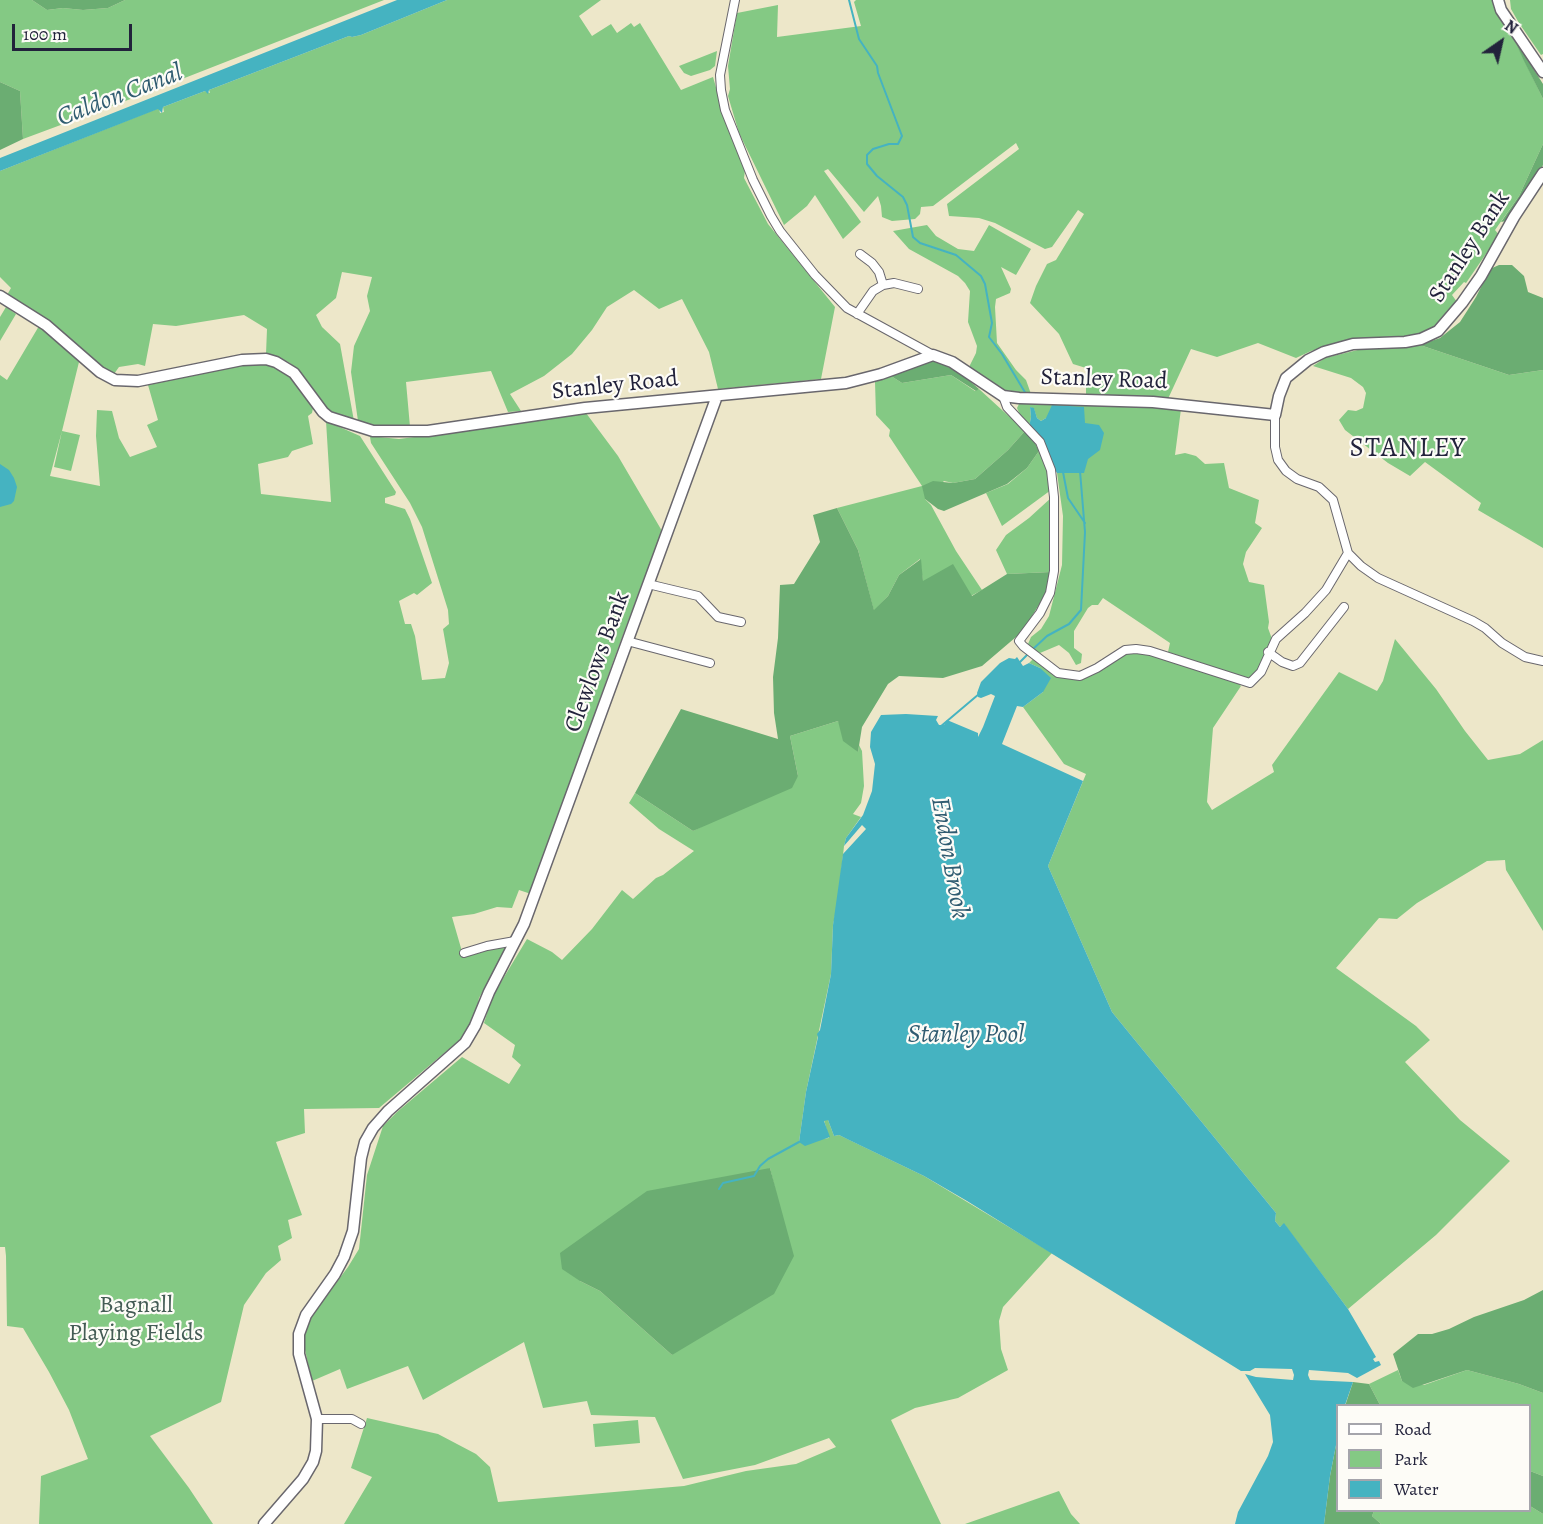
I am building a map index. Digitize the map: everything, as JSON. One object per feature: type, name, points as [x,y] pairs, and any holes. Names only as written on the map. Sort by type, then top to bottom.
[{"type":"street","points":[[735,0],[720,75],[725,110],[753,180],[780,231],[815,275],[847,308],[933,355]]},
{"type":"street","points":[[1498,0],[1501,10],[1543,72]]},
{"type":"street","name":"Stanley Bank","points":[[1348,554],[1333,500],[1319,487],[1297,479],[1286,471],[1278,460],[1275,447],[1275,415],[1286,378],[1308,360],[1324,352],[1353,344],[1405,342],[1420,339],[1438,331],[1481,276],[1514,217],[1543,173]]},
{"type":"street","points":[[860,254],[879,272],[883,285]]},
{"type":"street","points":[[857,314],[873,291],[883,285],[894,283],[918,289]]},
{"type":"street","name":"Stanley Road","points":[[0,296],[46,325],[100,372],[115,380],[138,381],[242,360],[266,360],[286,367],[294,373],[329,417],[373,431],[428,431],[585,408],[846,384],[933,355],[952,362],[1003,396],[1153,402],[1275,415]]},
{"type":"street","name":"Clewlows Bank","points":[[264,1524],[303,1479],[313,1462],[318,1441],[317,1419],[299,1354],[299,1334],[306,1315],[336,1274],[344,1257],[353,1231],[361,1158],[366,1142],[373,1128],[394,1106],[465,1042],[515,942],[541,881],[717,396]]},
{"type":"street","points":[[1003,396],[1007,407],[1040,442],[1051,470],[1054,497],[1054,572],[1050,593],[1040,613],[1019,641],[1058,673],[1080,676],[1125,651],[1136,649],[1150,651],[1250,684],[1261,672],[1275,639],[1305,613],[1326,590],[1348,554],[1378,578],[1473,621],[1525,657],[1543,661]]},
{"type":"street","points":[[648,584],[698,596],[718,616],[741,622]]},
{"type":"street","points":[[1268,652],[1282,662],[1293,666],[1300,663],[1344,607]]},
{"type":"street","points":[[627,641],[710,663]]},
{"type":"street","points":[[464,953],[496,944],[515,942]]},
{"type":"street","points":[[317,1419],[352,1419],[361,1424]]},
{"type":"green space","points":[[0,0],[32,0],[47,10],[63,8],[83,10],[108,8],[125,0],[384,0],[23,139],[20,91],[0,82]]},
{"type":"green space","points":[[32,0],[125,0],[108,8],[47,10]]},
{"type":"green space","points":[[447,0],[601,0],[579,16],[592,36],[611,24],[617,33],[631,23],[634,27],[640,23],[681,90],[713,77],[726,122],[745,170],[744,178],[768,224],[835,307],[821,379],[718,389],[709,352],[682,299],[659,309],[634,290],[607,307],[572,354],[544,376],[510,394],[521,411],[508,412],[491,371],[406,382],[410,427],[370,425],[358,421],[351,372],[354,346],[370,311],[367,296],[372,277],[342,272],[336,298],[316,315],[322,327],[340,344],[354,421],[344,420],[327,409],[290,363],[266,354],[267,329],[244,315],[176,326],[153,324],[145,366],[138,364],[119,367],[114,374],[7,295],[11,288],[0,277],[0,171],[159,108],[160,113],[164,112],[163,107],[205,91],[210,93],[209,90],[349,36],[361,35]]},
{"type":"green space","points":[[856,0],[1494,0],[1543,99],[1543,144],[1519,196],[1495,230],[1499,235],[1466,283],[1464,282],[1452,295],[1457,302],[1447,315],[1427,333],[1398,339],[1374,338],[1345,341],[1296,358],[1258,343],[1217,357],[1191,349],[1167,401],[1086,395],[1086,368],[1073,364],[1059,334],[1030,303],[1047,264],[1056,260],[1084,214],[1078,210],[1052,247],[1045,249],[995,223],[979,218],[949,216],[947,204],[1019,149],[1016,143],[933,206],[921,207],[920,214],[915,219],[892,221],[882,217],[878,196],[864,212],[828,169],[824,171],[861,222],[843,239],[815,195],[807,206],[784,225],[739,133],[728,96],[730,89],[728,66],[737,13],[778,5],[777,37],[861,26],[854,2]]},
{"type":"green space","points":[[1510,0],[1543,0],[1543,54],[1541,55],[1519,23],[1511,9]]},
{"type":"green space","points":[[1512,35],[1543,84],[1543,99],[1524,61]]},
{"type":"green space","points":[[717,51],[715,66],[710,70],[691,76],[684,73],[679,66]]},
{"type":"green space","points":[[0,82],[20,91],[23,139],[0,150]]},
{"type":"green space","points":[[1543,144],[1543,165],[1538,175],[1506,221],[1501,222],[1519,196]]},
{"type":"green space","points":[[927,225],[936,236],[958,249],[974,251],[989,225],[1031,249],[1016,275],[1001,267],[1011,289],[1010,293],[996,299],[995,307],[997,343],[1026,380],[1031,394],[1005,390],[969,367],[977,346],[968,322],[970,291],[958,276],[909,249],[893,231]]},
{"type":"green space","points":[[1499,265],[1512,265],[1524,276],[1528,292],[1543,298],[1543,370],[1509,375],[1420,345],[1440,338],[1460,322],[1490,269]]},
{"type":"green space","points":[[6,307],[16,314],[0,341],[0,317]]},
{"type":"green space","name":"Bagnall Playing Fields","points":[[39,326],[46,329],[79,362],[50,476],[100,486],[96,436],[97,410],[112,411],[119,438],[130,457],[157,447],[147,425],[158,420],[148,385],[252,363],[264,362],[288,374],[313,408],[312,413],[308,416],[313,444],[292,451],[288,457],[258,464],[261,494],[331,502],[326,421],[360,436],[396,492],[395,495],[385,498],[385,503],[405,509],[410,519],[432,583],[417,595],[414,593],[399,601],[405,624],[411,624],[415,636],[422,680],[445,678],[449,663],[443,629],[449,624],[448,610],[422,527],[410,503],[371,443],[370,437],[376,435],[399,439],[586,413],[618,456],[662,531],[531,894],[519,890],[512,908],[497,907],[474,914],[452,917],[463,955],[509,944],[479,998],[468,1033],[379,1108],[304,1109],[305,1133],[276,1142],[302,1215],[288,1220],[292,1238],[278,1246],[281,1260],[266,1273],[244,1305],[221,1402],[150,1436],[213,1524],[39,1524],[41,1476],[88,1459],[69,1410],[23,1328],[7,1326],[6,1256],[5,1247],[0,1247],[0,375],[7,380]]},
{"type":"green space","points":[[1420,345],[1509,375],[1543,370],[1543,548],[1478,510],[1481,503],[1425,462],[1410,476],[1388,463],[1345,430],[1339,420],[1348,410],[1356,411],[1363,408],[1366,393],[1363,387],[1351,378],[1313,366],[1325,358],[1374,346],[1395,348]]},
{"type":"green space","points":[[932,361],[945,365],[964,376],[979,389],[976,391],[951,375],[902,383],[891,376]]},
{"type":"green space","points":[[951,375],[975,391],[979,389],[1025,431],[1008,450],[975,479],[953,483],[944,481],[925,499],[931,505],[956,551],[982,590],[971,596],[923,582],[920,559],[899,575],[888,596],[874,611],[858,550],[837,508],[922,486],[889,436],[890,430],[876,415],[875,382],[891,376],[902,383]]},
{"type":"green space","points":[[1026,402],[1181,409],[1175,455],[1185,453],[1196,456],[1205,464],[1224,463],[1229,488],[1259,500],[1255,523],[1262,528],[1246,552],[1243,564],[1249,582],[1264,585],[1268,628],[1272,639],[1253,676],[1246,678],[1234,675],[1168,652],[1170,643],[1103,598],[1098,605],[1088,608],[1074,631],[1074,648],[1082,654],[1081,663],[1076,665],[1069,653],[1059,645],[1040,653],[1031,649],[1028,644],[1031,637],[1041,629],[1049,616],[1062,565],[1063,516],[1057,473],[1084,473],[1085,424],[1046,418],[1041,421],[1037,418],[1034,409],[1030,407],[1029,427],[1017,408],[1019,404]]},
{"type":"green space","points":[[62,431],[80,435],[71,471],[54,467]]},
{"type":"green space","points":[[1025,431],[1032,437],[1039,451],[1027,468],[1007,484],[944,511],[925,499],[922,486],[933,481],[953,483],[975,479],[1008,450]]},
{"type":"green space","points":[[1039,451],[1048,474],[1051,490],[1002,526],[986,493],[1008,484],[1027,468]]},
{"type":"green space","points":[[1052,497],[1051,572],[1007,574],[996,550],[1006,535]]},
{"type":"green space","points":[[837,508],[858,550],[874,610],[888,596],[899,575],[921,559],[923,581],[953,564],[972,596],[1007,574],[1051,572],[1046,593],[1023,631],[982,666],[943,678],[899,676],[888,684],[862,727],[858,752],[843,741],[838,721],[790,736],[798,776],[792,788],[693,831],[635,793],[681,709],[778,739],[774,713],[773,677],[778,638],[780,585],[794,584],[820,542],[813,515]]},
{"type":"green space","points":[[1395,639],[1436,689],[1488,760],[1520,754],[1543,740],[1543,931],[1506,870],[1505,860],[1487,861],[1417,903],[1397,919],[1379,918],[1336,968],[1416,1026],[1430,1040],[1405,1062],[1460,1120],[1510,1161],[1436,1235],[1348,1309],[1284,1224],[1280,1227],[1275,1221],[1276,1213],[1112,1012],[1048,866],[1086,774],[1064,764],[1023,707],[1043,692],[1040,668],[1029,663],[1034,658],[1068,678],[1127,653],[1139,652],[1236,681],[1241,686],[1213,728],[1207,802],[1212,810],[1274,772],[1272,765],[1339,672],[1377,691],[1383,681]]},
{"type":"green space","points":[[838,721],[858,752],[859,745],[862,751],[864,786],[861,803],[853,814],[861,817],[846,838],[844,846],[833,925],[831,974],[806,1092],[799,1142],[829,1138],[824,1120],[828,1120],[834,1136],[839,1135],[924,1176],[1052,1253],[1003,1307],[999,1321],[1001,1349],[1008,1370],[958,1398],[915,1408],[891,1420],[941,1524],[344,1524],[372,1477],[351,1468],[367,1418],[438,1434],[476,1454],[490,1467],[498,1502],[684,1486],[746,1471],[796,1464],[836,1447],[829,1438],[755,1465],[683,1479],[655,1417],[591,1415],[587,1401],[543,1408],[524,1342],[423,1400],[408,1366],[347,1389],[340,1369],[312,1381],[303,1341],[305,1328],[312,1315],[359,1249],[367,1175],[383,1126],[462,1057],[509,1084],[521,1065],[512,1057],[515,1045],[484,1023],[492,997],[527,939],[562,960],[592,929],[622,890],[633,899],[656,878],[694,851],[659,829],[629,803],[635,793],[693,831],[798,776],[790,736]],"holes":[[[770,1168],[778,1201],[672,1355],[600,1291],[580,1281]]]},
{"type":"green space","points":[[770,1168],[794,1256],[774,1294],[672,1355],[600,1291],[562,1269],[560,1253],[647,1191]]},
{"type":"green space","points":[[1543,1290],[1543,1393],[1467,1370],[1413,1388],[1402,1381],[1393,1354],[1418,1334],[1432,1334],[1449,1329],[1474,1317],[1524,1300]]},
{"type":"green space","points":[[1398,1370],[1402,1381],[1424,1385],[1467,1370],[1543,1393],[1543,1476],[1531,1471],[1531,1404],[1379,1404],[1369,1384]]},
{"type":"green space","points":[[1353,1382],[1369,1384],[1379,1404],[1346,1404]]},
{"type":"green space","points":[[638,1420],[640,1443],[595,1447],[593,1424]]},
{"type":"green space","points":[[1336,1445],[1336,1512],[1374,1512],[1372,1516],[1381,1524],[1324,1524]]},
{"type":"green space","points":[[1531,1471],[1543,1476],[1543,1514],[1531,1507]]},
{"type":"green space","points":[[1059,1491],[1071,1514],[1080,1524],[965,1524]]},
{"type":"green space","points":[[1531,1507],[1543,1514],[1543,1524],[1381,1524],[1372,1516],[1374,1512],[1531,1512]]},
{"type":"water","points":[[397,0],[447,0],[361,35],[349,36],[209,90],[208,94],[205,91],[163,107],[162,113],[158,109],[0,171],[0,158]]},
{"type":"water","points":[[1052,405],[1084,407],[1085,423],[1099,425],[1104,433],[1100,450],[1088,459],[1084,473],[1057,473],[1029,427],[1030,407],[1034,408],[1037,418],[1041,421],[1046,418]]},
{"type":"water","points":[[0,464],[9,470],[17,487],[14,501],[0,507]]},
{"type":"water","name":"Stanley Pool","points":[[1017,657],[1023,666],[1029,663],[1040,668],[1051,678],[1043,692],[1023,707],[1017,706],[1002,744],[1083,781],[1048,866],[1112,1012],[1276,1213],[1275,1221],[1280,1227],[1284,1223],[1348,1309],[1376,1357],[1373,1359],[1375,1362],[1379,1361],[1381,1365],[1357,1378],[1348,1373],[1309,1370],[1310,1380],[1353,1382],[1345,1404],[1336,1404],[1336,1445],[1324,1524],[1235,1524],[1238,1512],[1273,1442],[1270,1415],[1245,1374],[1293,1380],[1292,1369],[1255,1368],[1250,1371],[1241,1371],[924,1176],[839,1135],[834,1136],[828,1120],[824,1121],[830,1137],[805,1146],[799,1142],[817,1034],[820,1030],[831,974],[833,925],[843,854],[866,829],[862,825],[844,846],[846,838],[863,815],[872,791],[875,764],[870,747],[871,732],[881,715],[906,714],[938,716],[936,720],[939,725],[944,725],[947,720],[978,733],[978,737],[995,696],[991,694],[978,697],[981,682],[1000,663],[1009,658]]},
{"type":"waterway","name":"Endon Brook","points":[[849,0],[859,39],[877,66],[902,136],[898,144],[873,149],[867,155],[867,164],[877,176],[903,197],[907,205],[913,237],[920,243],[956,255],[981,276],[985,284],[992,323],[989,337],[1026,394]]},
{"type":"waterway","name":"Endon Brook","points":[[1032,650],[1047,636],[1069,624],[1081,610],[1085,532],[1080,471]]},
{"type":"waterway","points":[[1063,472],[1068,498],[1085,523]]},
{"type":"waterway","name":"Endon Brook","points":[[1019,663],[1028,654]]},
{"type":"waterway","name":"Endon Brook","points":[[940,727],[979,694]]},
{"type":"waterway","points":[[719,1189],[723,1183],[754,1176],[768,1159],[799,1142]]},
{"type":"district","name":"STANLEY","points":[[1408,449]]},
{"type":"water label","name":"Caldon Canal","points":[[120,96]]}]
